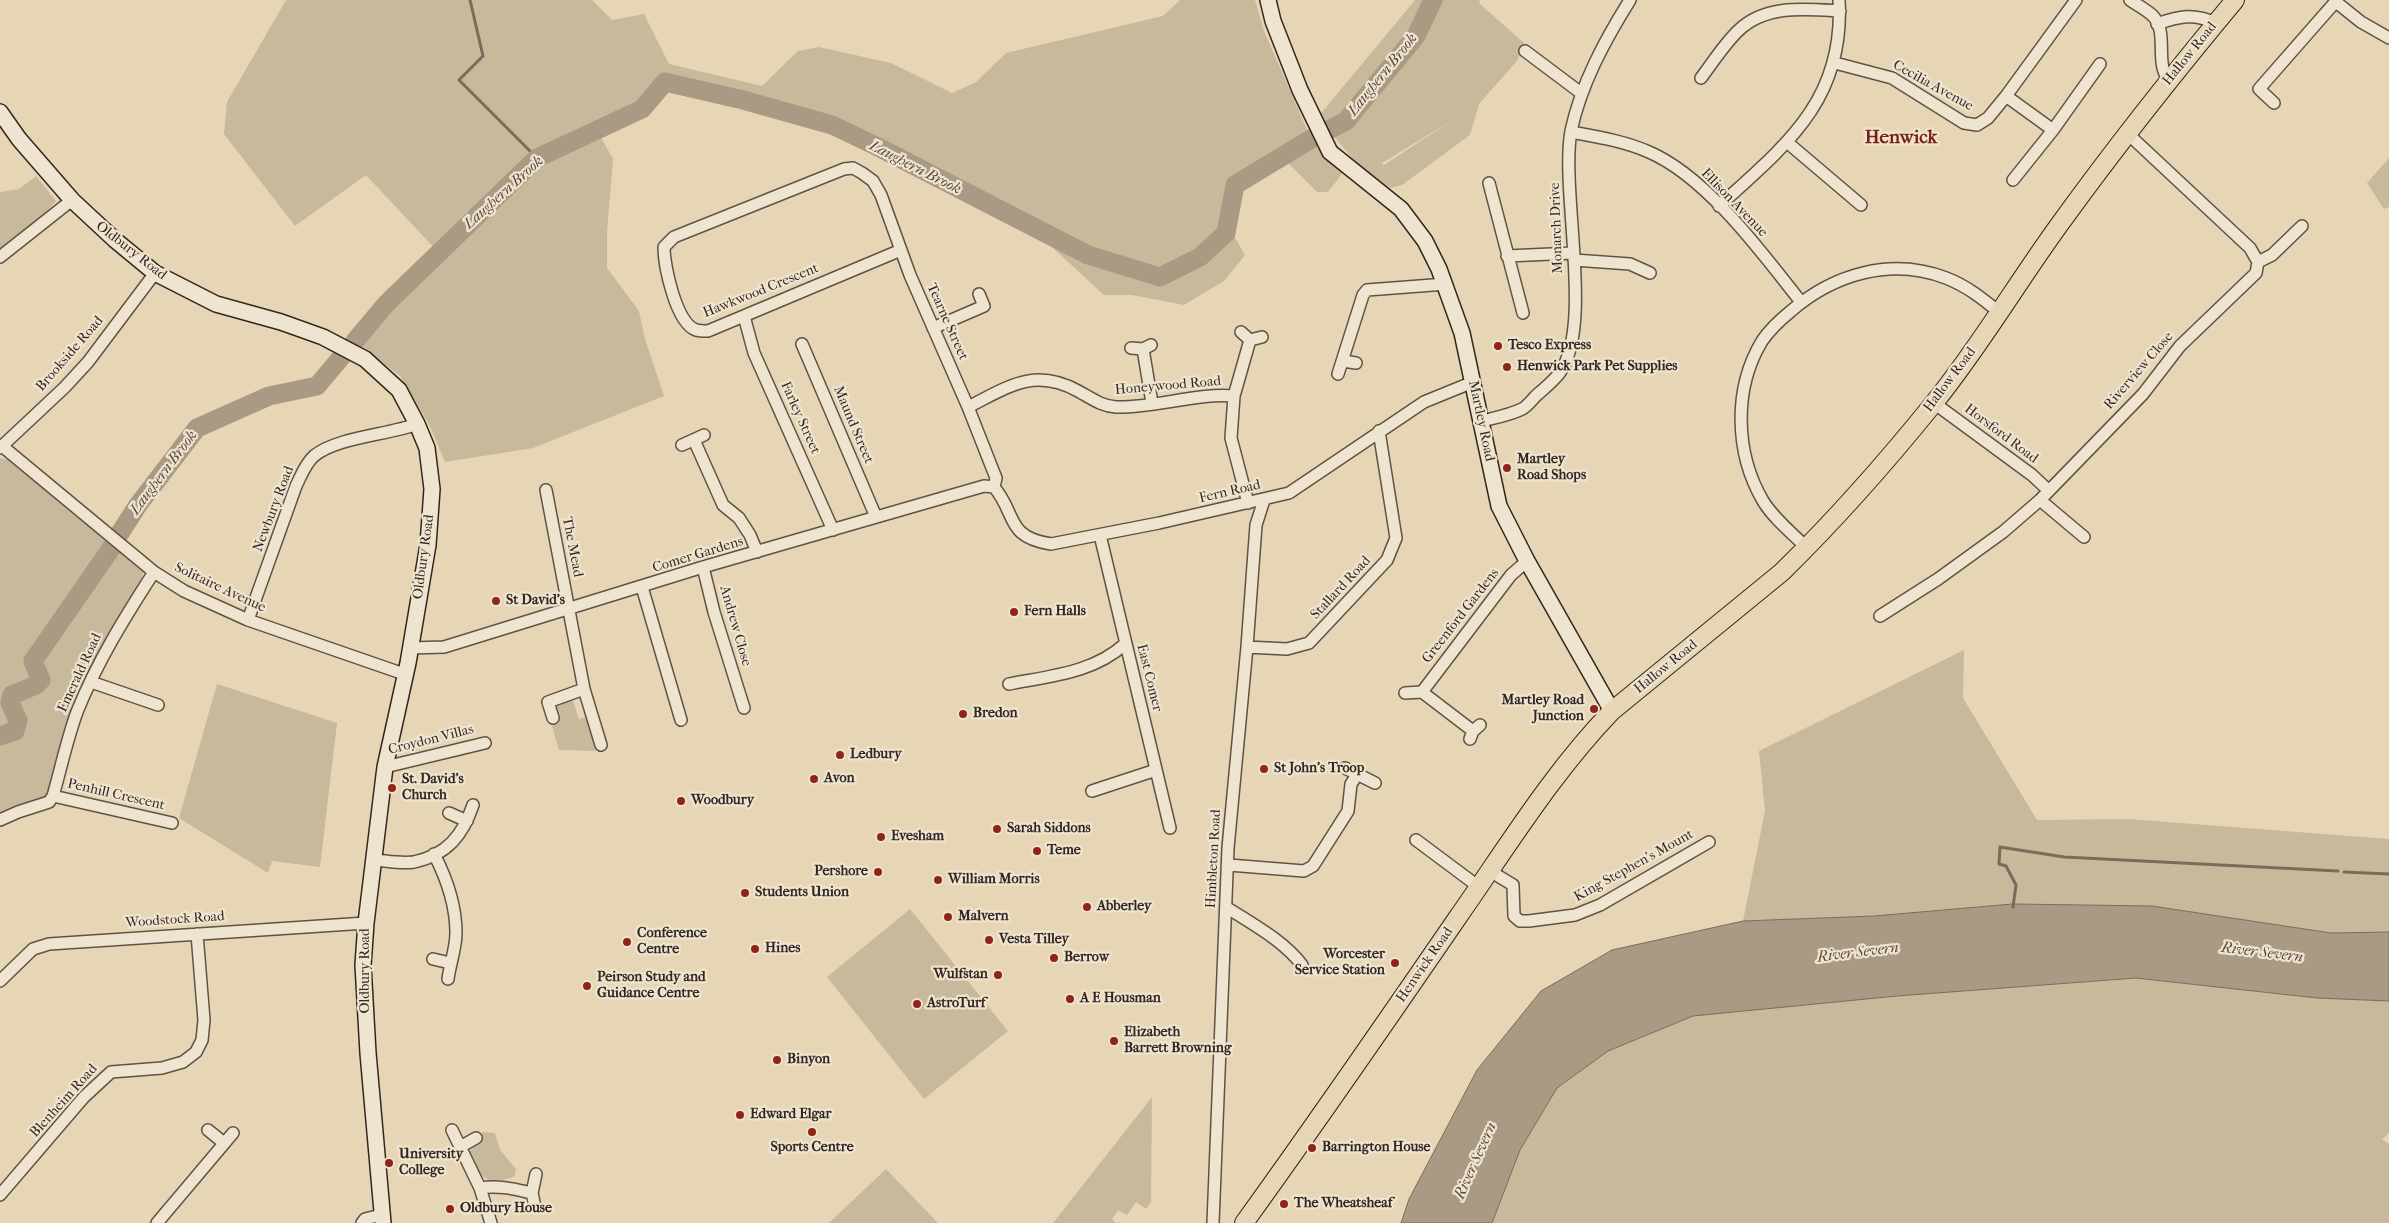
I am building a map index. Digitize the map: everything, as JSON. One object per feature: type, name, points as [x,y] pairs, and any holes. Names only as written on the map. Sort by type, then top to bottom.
[{"type":"main road","name":"Hallow Road","points":[[1612,711],[1782,572],[1807,548],[1934,403],[2000,313],[2061,222],[2127,133],[2234,0]]},
{"type":"main road","name":"Henwick Road","points":[[1244,1223],[1327,1108],[1490,871],[1587,738],[1612,711]]},
{"type":"street","name":"Martley Road","points":[[1268,0],[1283,47],[1330,152],[1401,209],[1425,241],[1446,284],[1462,333],[1499,506],[1527,561],[1612,711]]},
{"type":"street","name":"Monarch Drive","points":[[1482,422],[1522,409],[1558,374],[1569,349],[1573,325],[1574,256],[1568,160],[1571,132],[1581,94],[1602,47],[1630,0]]},
{"type":"street","name":"Cecilia Avenue","points":[[1835,63],[1892,78],[1972,125],[1983,122],[2006,96],[2076,0]]},
{"type":"street","points":[[2130,0],[2153,17],[2157,24],[2163,70],[2169,80]]},
{"type":"street","points":[[2258,89],[2336,1],[2362,22],[2389,38]]},
{"type":"street","points":[[1700,78],[1740,29],[1764,14],[1839,6],[1835,63],[1823,92],[1788,143],[1719,206]]},
{"type":"street","points":[[2157,24],[2174,17],[2191,15],[2216,23]]},
{"type":"street","points":[[1525,51],[1581,94]]},
{"type":"street","points":[[2013,180],[2053,130],[2100,64]]},
{"type":"street","points":[[2250,81],[2274,103]]},
{"type":"street","points":[[2006,96],[2053,130]]},
{"type":"street","name":"Oldbury Road","points":[[0,112],[25,146],[72,200],[115,240],[155,273],[216,304],[281,322],[323,337],[365,359],[399,390],[427,448],[432,489],[428,544],[410,648],[384,767],[375,860],[366,923],[364,985],[382,1219]]},
{"type":"street","name":"Ellison Avenue","points":[[1571,132],[1616,140],[1657,156],[1684,173],[1719,206],[1762,253],[1801,302]]},
{"type":"street","points":[[2127,133],[2250,248],[2258,262]]},
{"type":"street","points":[[1788,143],[1861,205]]},
{"type":"street","name":"Hawkwood Crescent","points":[[862,173],[854,168],[844,169],[674,237],[664,247],[664,259],[677,306],[684,320],[695,330],[708,331],[901,250]]},
{"type":"street","name":"Tearne Street","points":[[862,173],[873,181],[881,195],[901,250],[996,478],[994,487]]},
{"type":"street","points":[[1489,183],[1523,313]]},
{"type":"street","points":[[0,257],[72,200]]},
{"type":"street","name":"Riverview Close","points":[[1880,616],[1938,579],[2003,532],[2040,500],[2143,394],[2180,346],[2256,273],[2258,262],[2272,255],[2302,226]]},
{"type":"street","points":[[1508,256],[1574,256],[1630,264],[1650,273]]},
{"type":"street","points":[[1807,548],[1772,514],[1763,500],[1749,466],[1741,416],[1746,380],[1762,340],[1773,326],[1801,302],[1832,282],[1872,270],[1909,269],[1953,281],[1974,291],[2000,313]]},
{"type":"street","name":"Brookside Road","points":[[1,447],[76,374],[155,273]]},
{"type":"street","points":[[1338,374],[1363,295],[1367,290],[1446,284]]},
{"type":"street","points":[[933,328],[984,306],[979,294]]},
{"type":"street","name":"Farley Street","points":[[744,316],[754,353],[832,530]]},
{"type":"street","points":[[1248,503],[1231,438],[1234,396],[1246,336],[1262,337]]},
{"type":"street","name":"Maund Street","points":[[802,344],[876,518]]},
{"type":"street","points":[[1142,347],[1152,403]]},
{"type":"street","points":[[1342,361],[1356,363]]},
{"type":"street","name":"Honeywood Road","points":[[968,407],[1020,382],[1049,379],[1077,390],[1102,405],[1116,407],[1195,396],[1234,396]]},
{"type":"street","name":"Fern Road","points":[[994,487],[1001,496],[1014,525],[1034,541],[1051,544],[1100,536],[1289,493],[1424,402],[1473,382]]},
{"type":"street","name":"Horsford Road","points":[[1934,403],[2048,490]]},
{"type":"street","name":"Newbury Road","points":[[248,620],[296,486],[304,469],[314,456],[351,440],[397,431],[417,424]]},
{"type":"street","name":"Stallard Road","points":[[1247,647],[1287,649],[1309,643],[1387,560],[1396,538],[1379,431]]},
{"type":"street","points":[[682,445],[699,437],[723,505],[739,518],[750,535],[757,552]]},
{"type":"street","name":"Solitaire Avenue","points":[[1,447],[127,551],[154,572],[184,590],[248,620],[404,674]]},
{"type":"street","name":"Comer Gardens","points":[[410,648],[444,647],[703,567],[984,486],[994,487]]},
{"type":"street","name":"The Mead","points":[[546,490],[584,689],[601,745]]},
{"type":"street","name":"Himbleton Road","points":[[1213,1223],[1229,865],[1228,848],[1247,647],[1256,525],[1264,500]]},
{"type":"street","points":[[2040,500],[2084,537]]},
{"type":"street","name":"East Comer","points":[[1100,536],[1170,828]]},
{"type":"street","name":"Greenford Gardens","points":[[1422,692],[1511,575],[1527,561]]},
{"type":"street","name":"Andrew Close","points":[[703,567],[714,612],[744,691],[744,708]]},
{"type":"street","name":"Emerald Road","points":[[53,796],[65,749],[91,682],[119,626],[154,572]]},
{"type":"street","points":[[642,587],[681,720]]},
{"type":"street","points":[[1009,684],[1087,668],[1114,654],[1125,644]]},
{"type":"street","points":[[91,682],[158,705]]},
{"type":"street","points":[[553,718],[548,702],[584,689]]},
{"type":"street","points":[[1404,693],[1422,692],[1474,732]]},
{"type":"street","name":"Croydon Villas","points":[[384,767],[485,743]]},
{"type":"street","points":[[1345,768],[1375,783]]},
{"type":"street","points":[[1092,791],[1156,770]]},
{"type":"street","points":[[1229,865],[1304,871],[1313,866],[1348,811],[1351,784],[1357,775]]},
{"type":"street","name":"Penhill Crescent","points":[[0,820],[49,802],[53,796],[171,822]]},
{"type":"street","points":[[375,860],[414,862],[448,847],[461,833],[473,805]]},
{"type":"street","points":[[449,813],[467,821]]},
{"type":"street","points":[[1416,840],[1479,887]]},
{"type":"street","name":"King Stephen's Mount","points":[[1490,871],[1513,885],[1514,916],[1529,922],[1575,915],[1600,905],[1709,842]]},
{"type":"street","points":[[434,854],[447,880],[454,913],[456,934],[448,979]]},
{"type":"street","points":[[1226,908],[1274,938],[1295,956],[1302,965]]},
{"type":"street","name":"Woodstock Road","points":[[0,981],[25,955],[40,946],[82,941],[366,923]]},
{"type":"street","name":"Blenheim Road","points":[[0,1196],[84,1097],[111,1072],[162,1068],[183,1062],[196,1052],[202,1040],[204,1020],[197,934]]},
{"type":"street","points":[[433,959],[450,963]]},
{"type":"street","points":[[208,1130],[224,1143]]},
{"type":"street","points":[[452,1130],[480,1188],[491,1223]]},
{"type":"street","points":[[157,1223],[233,1134]]},
{"type":"street","points":[[460,1147],[476,1138]]},
{"type":"street","points":[[480,1188],[493,1186],[508,1187],[533,1198],[536,1174]]},
{"type":"street","points":[[362,1223],[365,1219],[382,1219]]},
{"type":"shaded area","points":[[286,0],[592,0],[612,20],[644,14],[669,64],[762,86],[798,51],[819,47],[891,63],[952,93],[976,82],[1006,53],[1163,16],[1180,0],[1255,0],[1264,31],[1311,139],[1342,174],[1328,192],[1317,192],[1283,158],[1235,185],[1227,223],[1245,255],[1224,281],[1184,305],[1132,295],[1104,295],[1028,225],[876,146],[832,125],[743,100],[665,82],[642,109],[597,130],[613,159],[607,233],[607,268],[639,311],[645,339],[664,396],[533,448],[445,462],[429,424],[400,376],[355,341],[386,304],[439,253],[366,175],[295,226],[224,134],[227,102]]},
{"type":"shaded area","points":[[1415,0],[1480,0],[1479,3],[1524,43],[1517,61],[1479,104],[1470,135],[1402,185],[1390,188],[1363,171],[1318,117]],"holes":[[[1451,121],[1384,165],[1382,163]]]},
{"type":"shaded area","points":[[2389,158],[2389,207],[2384,209],[2367,183]]},
{"type":"shaded area","points":[[36,176],[56,201],[48,210],[48,213],[0,251],[0,192],[19,189]]},
{"type":"shaded area","points":[[0,458],[10,460],[143,570],[142,580],[98,654],[49,798],[0,815]]},
{"type":"shaded area","points":[[1964,650],[1963,698],[2037,820],[2128,819],[2389,839],[2389,932],[2331,933],[2152,906],[2013,904],[1874,916],[1743,921],[1765,811],[1759,751]]},
{"type":"shaded area","points":[[217,684],[337,723],[320,867],[272,861],[268,873],[179,818]]},
{"type":"shaded area","points":[[572,698],[579,719],[589,716],[598,751],[559,750],[552,726],[559,723],[554,707],[555,703]]},
{"type":"shaded area","name":"AstroTurf","points":[[910,909],[1008,1031],[924,1099],[827,977]]},
{"type":"shaded area","points":[[2136,978],[2317,998],[2389,1001],[2389,1133],[2382,1139],[2389,1144],[2389,1223],[1492,1223],[1520,1150],[1557,1088],[1608,1051],[1693,1016],[1897,996]]},
{"type":"shaded area","points":[[1152,1097],[1151,1202],[1146,1209],[1136,1202],[1127,1215],[1118,1210],[1112,1219],[1116,1223],[1053,1223]]},
{"type":"shaded area","points":[[482,1132],[495,1133],[500,1150],[516,1169],[515,1176],[497,1181],[486,1178],[481,1174],[468,1153],[480,1140]]},
{"type":"shaded area","points":[[886,1169],[938,1223],[829,1223]]},
{"type":"water","name":"River Severn","points":[[2013,904],[2152,906],[2331,933],[2389,932],[2389,1001],[2317,998],[2136,978],[1897,996],[1693,1016],[1608,1051],[1557,1088],[1520,1150],[1492,1223],[1401,1223],[1409,1199],[1477,1070],[1541,991],[1612,950],[1743,921],[1874,916]]},
{"type":"waterway","points":[[470,0],[483,56],[459,80],[537,158]]},
{"type":"waterway","name":"Laughern Brook","points":[[355,341],[386,304],[537,158],[642,109],[665,82],[743,100],[832,125],[1088,255],[1160,277],[1200,257],[1226,233],[1235,185],[1311,139],[1346,121],[1416,36],[1433,0]]},
{"type":"waterway","name":"Laughern Brook","points":[[120,533],[138,505],[197,428],[269,396],[317,386],[343,355]]},
{"type":"waterway","name":"Laughern Brook","points":[[0,736],[15,731],[18,720],[10,703],[12,695],[36,685],[41,680],[33,661],[112,547]]},
{"type":"waterway","points":[[2013,907],[2016,885],[2006,866],[1999,864],[2000,847],[2064,857],[2338,871]]},
{"type":"waterway","points":[[2344,872],[2389,874]]},
{"type":"place","name":"Tesco Express","points":[[1498,346]]},
{"type":"place","name":"Henwick Park Pet Supplies","points":[[1507,367]]},
{"type":"place","name":"Martley Road Shops","points":[[1507,468]]},
{"type":"place","name":"St David's","points":[[496,601]]},
{"type":"place","name":"Fern Halls","points":[[1014,612]]},
{"type":"place","name":"Martley Road Junction","points":[[1594,709]]},
{"type":"place","name":"Bredon","points":[[963,714]]},
{"type":"place","name":"Ledbury","points":[[840,755]]},
{"type":"place","name":"St John's Troop","points":[[1264,769]]},
{"type":"place","name":"Avon","points":[[814,779]]},
{"type":"place","name":"St. David's Church","points":[[392,788]]},
{"type":"place","name":"Woodbury","points":[[681,801]]},
{"type":"place","name":"Sarah Siddons","points":[[997,829]]},
{"type":"place","name":"Evesham","points":[[881,837]]},
{"type":"place","name":"Teme","points":[[1037,851]]},
{"type":"place","name":"Pershore","points":[[878,872]]},
{"type":"place","name":"William Morris","points":[[938,880]]},
{"type":"place","name":"Students Union","points":[[745,893]]},
{"type":"place","name":"Abberley","points":[[1087,907]]},
{"type":"place","name":"Malvern","points":[[948,917]]},
{"type":"place","name":"Vesta Tilley","points":[[989,940]]},
{"type":"place","name":"Conference Centre","points":[[627,942]]},
{"type":"place","name":"Hines","points":[[755,949]]},
{"type":"place","name":"Berrow","points":[[1054,958]]},
{"type":"place","name":"Worcester Service Station","points":[[1395,963]]},
{"type":"place","name":"Wulfstan","points":[[998,975]]},
{"type":"place","name":"Peirson Study and Guidance Centre","points":[[587,986]]},
{"type":"place","name":"A E Housman","points":[[1070,999]]},
{"type":"place","name":"AstroTurf","points":[[917,1004]]},
{"type":"place","name":"Elizabeth Barrett Browning","points":[[1114,1041]]},
{"type":"place","name":"Binyon","points":[[777,1060]]},
{"type":"place","name":"Edward Elgar","points":[[740,1115]]},
{"type":"place","name":"Sports Centre","points":[[812,1132]]},
{"type":"place","name":"Barrington House","points":[[1312,1148]]},
{"type":"place","name":"University College","points":[[389,1163]]},
{"type":"place","name":"The Wheatsheaf","points":[[1284,1204]]},
{"type":"place","name":"Oldbury House","points":[[450,1209]]},
{"type":"district","name":"Henwick","points":[[1901,138]]}]
